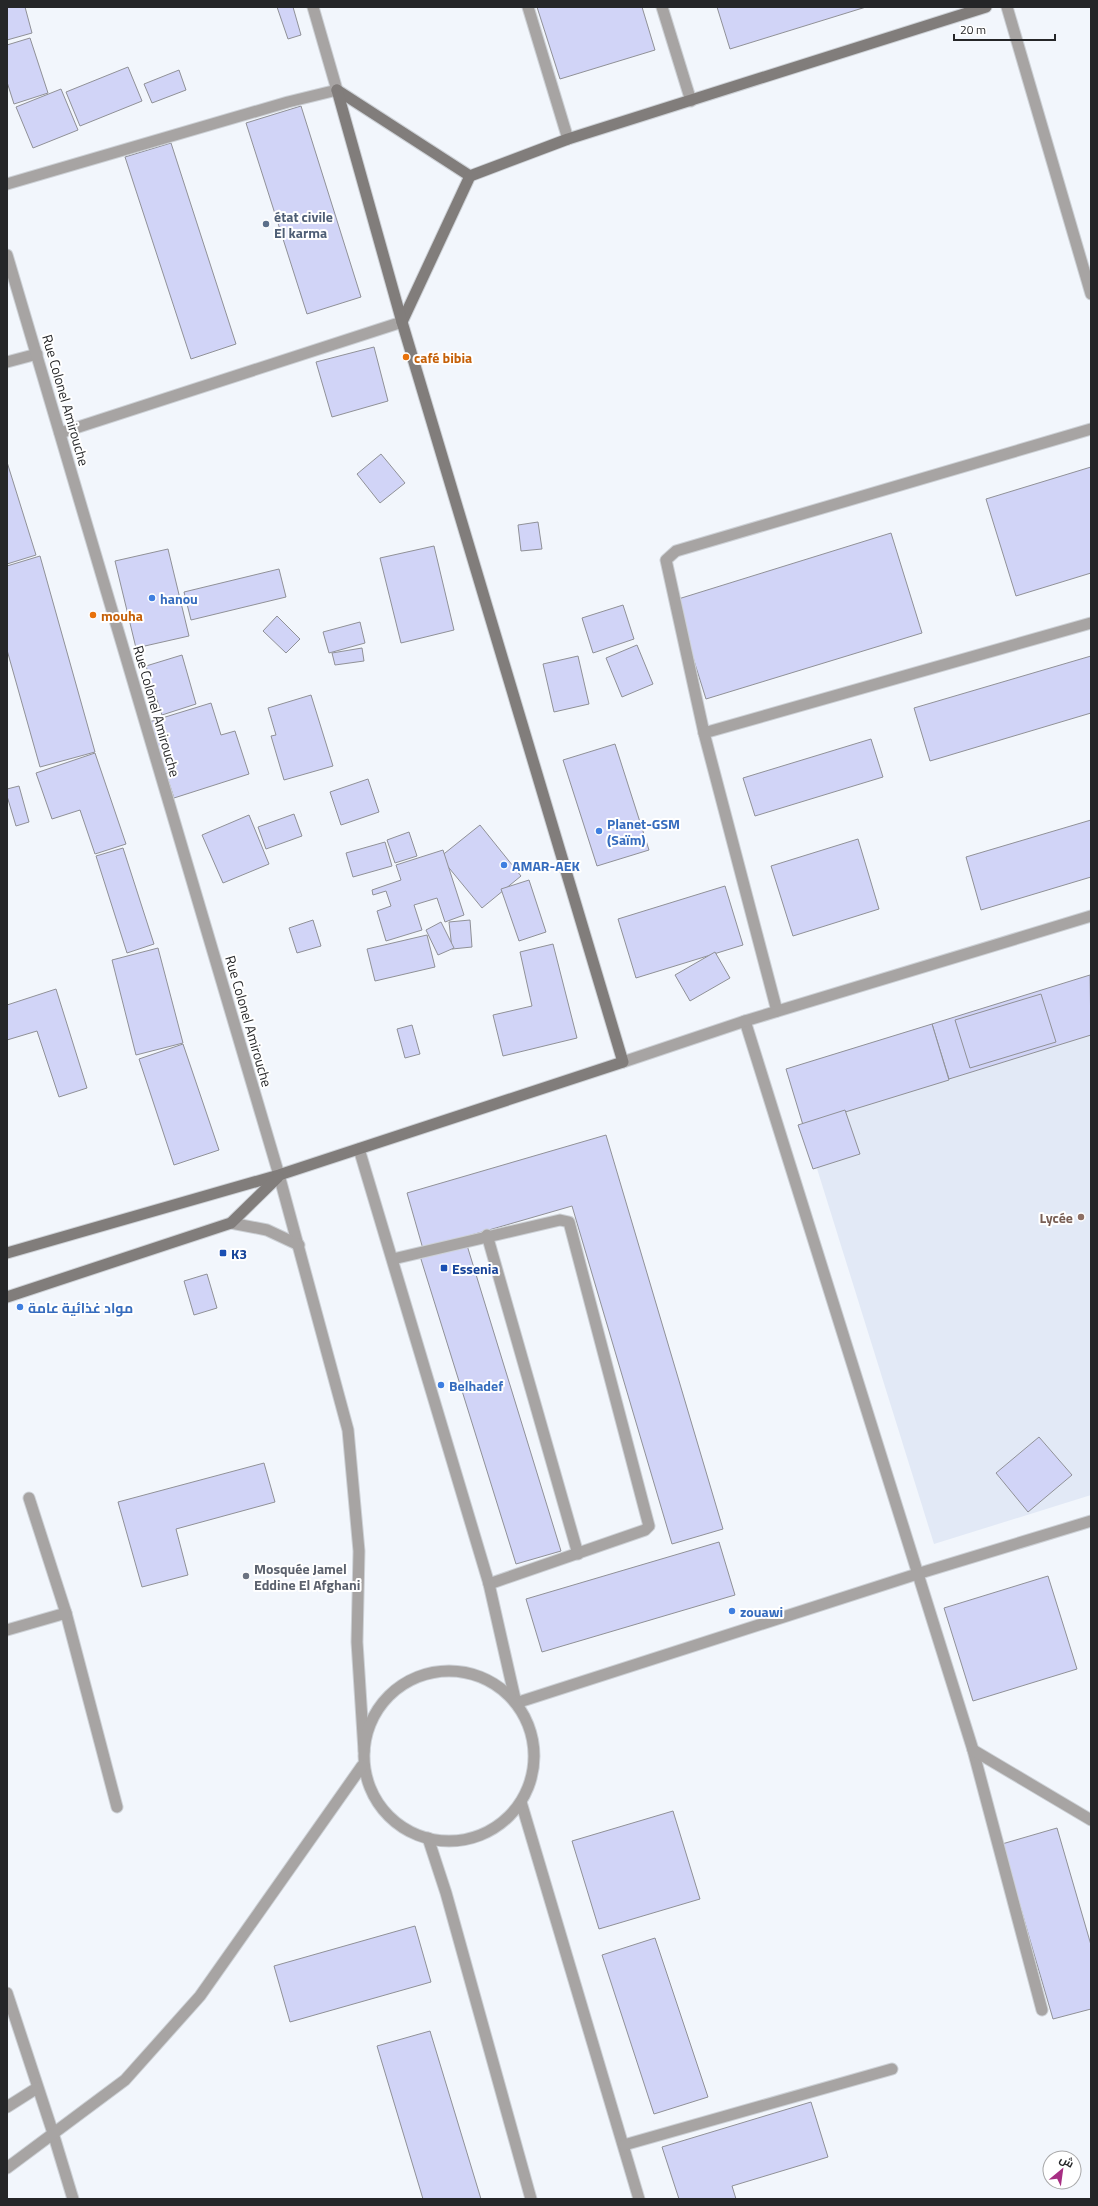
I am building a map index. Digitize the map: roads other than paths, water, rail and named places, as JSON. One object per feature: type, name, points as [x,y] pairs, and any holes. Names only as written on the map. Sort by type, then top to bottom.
[{"type":"main road","points":[[402,322],[470,176],[568,140],[986,7]]},
{"type":"main road","points":[[337,90],[470,176]]},
{"type":"main road","points":[[7,1253],[279,1175],[623,1062],[402,322],[337,90]]},
{"type":"main road","points":[[7,1296],[231,1223],[279,1175]]},
{"type":"street","points":[[7,184],[288,102],[337,90],[313,7]]},
{"type":"street","points":[[528,7],[568,140]]},
{"type":"street","points":[[662,7],[691,101]]},
{"type":"street","points":[[1007,7],[1091,294]]},
{"type":"street","name":"Rue Colonel Amirouche","points":[[7,255],[279,1175],[348,1430],[360,1551],[357,1642],[364,1751]]},
{"type":"street","points":[[60,433],[402,322]]},
{"type":"street","points":[[7,362],[37,354]]},
{"type":"street","points":[[777,1012],[704,733],[666,560],[676,551],[1091,429]]},
{"type":"street","points":[[704,733],[1091,623]]},
{"type":"street","points":[[623,1062],[745,1021],[1091,916]]},
{"type":"street","points":[[745,1021],[973,1750],[1042,2010]]},
{"type":"street","points":[[359,1149],[489,1584],[516,1703]]},
{"type":"street","points":[[393,1259],[487,1235],[560,1220],[570,1222],[649,1526],[645,1530],[489,1584]]},
{"type":"street","points":[[231,1223],[267,1230],[299,1246]]},
{"type":"street","points":[[487,1235],[578,1554]]},
{"type":"street","points":[[29,1498],[66,1613],[116,1807]]},
{"type":"street","points":[[516,1703],[917,1574],[1091,1521]]},
{"type":"street","points":[[7,1630],[66,1613]]},
{"type":"street","points":[[7,2168],[125,2080],[200,1996],[362,1766],[371,1722],[387,1697],[410,1680],[438,1671],[467,1673],[495,1684],[516,1703],[530,1726],[534,1752],[532,1778],[521,1802],[503,1822],[480,1836],[454,1841],[428,1838],[401,1826],[380,1806],[362,1766]]},
{"type":"street","points":[[973,1750],[1091,1820]]},
{"type":"street","points":[[521,1802],[639,2199]]},
{"type":"street","points":[[428,1838],[446,1893],[531,2199]]},
{"type":"street","points":[[7,1993],[73,2199]]},
{"type":"street","points":[[624,2145],[892,2068]]},
{"type":"street","points":[[7,2107],[37,2088]]},
{"type":"place","name":"état civile El karma","points":[[266,224]]},
{"type":"place","name":"café bibia","points":[[406,357]]},
{"type":"place","name":"hanou","points":[[152,598]]},
{"type":"place","name":"mouha","points":[[93,615]]},
{"type":"place","name":"Planet-GSM (Saïm)","points":[[599,831]]},
{"type":"place","name":"AMAR-AEK","points":[[504,865]]},
{"type":"place","name":"Lycée","points":[[1081,1217]]},
{"type":"place","name":"K3","points":[[223,1253]]},
{"type":"place","name":"Essenia","points":[[444,1268]]},
{"type":"place","name":"مواد غذائية عامة","points":[[20,1307]]},
{"type":"place","name":"Belhadef","points":[[441,1385]]},
{"type":"place","name":"Mosquée Jamel Eddine El Afghani","points":[[246,1576]]},
{"type":"place","name":"zouawi","points":[[732,1611]]}]
